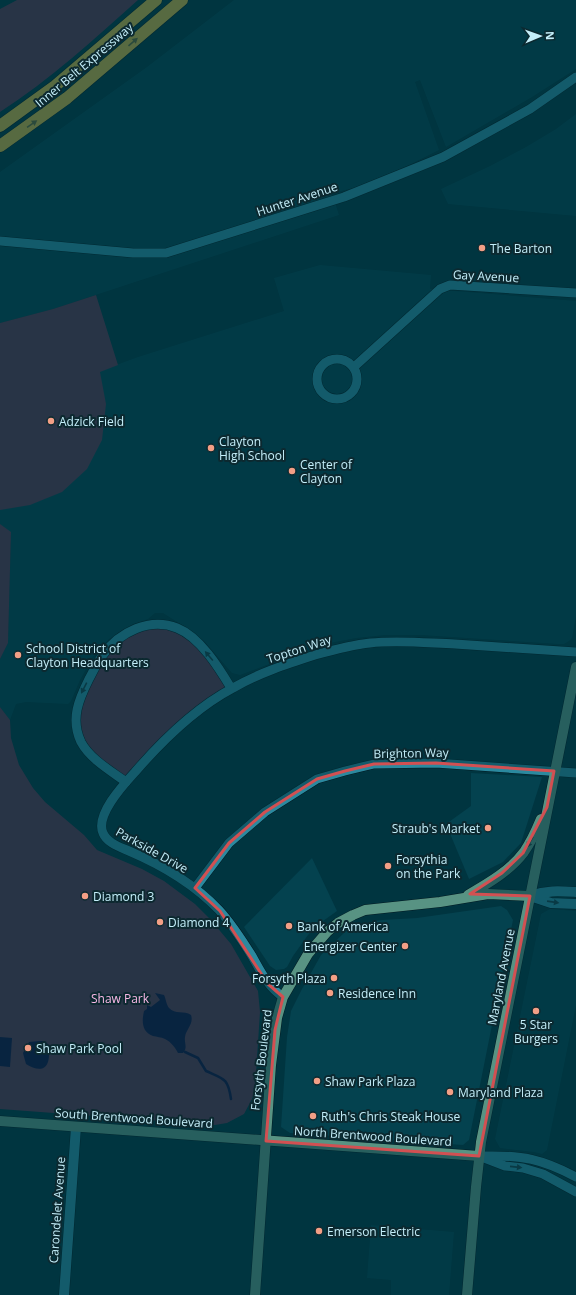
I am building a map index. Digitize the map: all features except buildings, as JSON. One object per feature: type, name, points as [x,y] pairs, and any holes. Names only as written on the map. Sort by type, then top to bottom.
[{"type":"highway","name":"Inner Belt Expressway","points":[[0,126],[55,86],[156,0]]},
{"type":"highway","name":"Inner Belt Expressway","points":[[0,146],[67,98],[182,0]]},
{"type":"main road","name":"Maryland Avenue","points":[[467,1295],[479,1156],[554,771],[576,667]]},
{"type":"main road","points":[[460,899],[486,884],[513,864],[530,843],[548,807]]},
{"type":"main road","name":"Forsyth Boulevard","points":[[255,1295],[275,1030],[277,1018],[284,997],[308,954],[327,932],[344,920],[365,910],[460,899],[488,894],[530,896]]},
{"type":"main road","name":"South Brentwood Boulevard","points":[[0,1121],[266,1141]]},
{"type":"main road","name":"North Brentwood Boulevard","points":[[266,1141],[479,1156]]},
{"type":"street","name":"Hunter Avenue","points":[[0,241],[133,253],[166,253],[344,197],[443,156],[530,109],[576,77]]},
{"type":"street","name":"Gay Avenue","points":[[354,367],[440,289],[450,285],[576,294]]},
{"type":"street","points":[[339,359],[346,360],[354,367],[357,373],[358,382],[356,389],[350,396],[339,400],[332,399],[326,396],[319,389],[317,378],[318,371],[322,365],[328,361],[339,359]]},
{"type":"street","points":[[126,782],[87,750],[81,742],[76,724],[76,710],[79,698],[103,654],[113,643],[132,630],[142,626],[165,624],[178,628],[190,636],[206,652],[216,664],[231,688]]},
{"type":"street","name":"Topton Way","points":[[102,832],[101,820],[126,782],[151,753],[173,732],[201,709],[231,688],[291,662],[336,648],[371,643],[409,642],[576,652]]},
{"type":"street","name":"Brighton Way","points":[[195,888],[229,844],[264,812],[317,779],[374,764],[436,763],[576,773]]},
{"type":"street","name":"Parkside Drive","points":[[102,832],[108,840],[117,846],[152,860],[195,888],[220,911],[239,934],[268,984],[284,997]]},
{"type":"street","points":[[530,896],[549,891],[576,892]]},
{"type":"street","points":[[530,896],[551,903],[576,904]]},
{"type":"street","name":"Carondelet Avenue","points":[[64,1295],[76,1127]]},
{"type":"street","name":"North Brentwood Boulevard","points":[[479,1156],[506,1155],[526,1157],[548,1163],[576,1177]]},
{"type":"street","name":"North Brentwood Boulevard","points":[[479,1156],[505,1166],[523,1168],[543,1174],[576,1192]]},
{"type":"highlighted area","points":[[436,763],[554,771],[547,807],[523,853],[502,873],[470,894],[530,896],[479,1156],[266,1141],[275,1030],[283,997],[268,984],[220,911],[195,888],[229,843],[265,812],[317,779],[374,764]]},
{"type":"shaded area","points":[[234,0],[576,0],[576,69],[532,97],[446,147],[420,80],[415,82],[439,150],[362,186],[332,193],[339,215],[53,309],[0,323],[0,172],[147,67]]},
{"type":"shaded area","points":[[576,114],[576,216],[448,204],[441,189],[526,147],[556,129]]},
{"type":"shaded area","name":"Clayton High School","points":[[320,265],[431,275],[430,289],[576,301],[576,616],[572,638],[564,644],[559,644],[421,635],[385,635],[356,638],[319,645],[240,675],[232,673],[204,641],[163,613],[155,613],[148,619],[133,624],[109,639],[92,658],[71,701],[68,704],[26,702],[16,704],[10,720],[0,707],[0,659],[8,643],[11,533],[0,524],[0,351],[100,371],[138,357],[284,311],[274,278]]},
{"type":"shaded area","points":[[471,773],[542,777],[521,843],[503,862],[469,879],[446,824],[471,806]]},
{"type":"shaded area","points":[[312,858],[337,911],[316,926],[293,956],[287,967],[276,970],[270,966],[244,927]]},
{"type":"shaded area","points":[[501,906],[507,910],[513,920],[469,1140],[463,1145],[290,1133],[281,1127],[287,1037],[291,1011],[321,955],[345,932],[362,924],[382,920],[417,918]]},
{"type":"shaded area","points":[[550,909],[576,911],[576,1005],[547,1150],[542,1154],[500,1148],[495,1139],[541,914]]},
{"type":"shaded area","points":[[155,993],[164,995],[171,1010],[191,1015],[191,1024],[186,1034],[186,1047],[183,1053],[178,1053],[164,1038],[153,1036],[144,1029],[143,1018],[147,1005],[151,1007],[160,1000]]},
{"type":"shaded area","points":[[0,1037],[12,1038],[10,1067],[0,1066]]},
{"type":"shaded area","points":[[29,1042],[45,1042],[48,1045],[49,1056],[47,1065],[41,1069],[38,1069],[26,1064],[23,1053]]},
{"type":"shaded area","points":[[371,1225],[454,1232],[449,1295],[391,1295],[391,1280],[367,1278]]},
{"type":"green space","points":[[17,0],[138,0],[54,73],[0,112],[0,9]]},
{"type":"green space","name":"Adzick Field","points":[[96,295],[118,365],[100,372],[106,404],[102,440],[87,469],[62,492],[30,505],[0,510],[0,323],[53,309]]},
{"type":"green space","points":[[0,524],[11,532],[8,643],[0,659]]},
{"type":"green space","points":[[152,624],[190,636],[231,688],[201,709],[126,782],[81,741],[76,710],[113,643]]},
{"type":"green space","name":"Shaw Park","points":[[0,707],[10,720],[11,738],[19,765],[33,788],[45,802],[84,835],[97,850],[142,869],[164,881],[195,904],[231,944],[258,991],[260,1012],[255,1089],[252,1099],[244,1114],[227,1123],[215,1125],[0,1109]]},
{"type":"waterway","points":[[185,1052],[198,1058],[206,1071],[221,1078],[227,1083],[231,1099]]},
{"type":"place","name":"The Barton","points":[[482,248]]},
{"type":"place","name":"Adzick Field","points":[[51,421]]},
{"type":"place","name":"Clayton High School","points":[[211,448]]},
{"type":"place","name":"Center of Clayton","points":[[292,471]]},
{"type":"place","name":"School District of Clayton Headquarters","points":[[18,655]]},
{"type":"place","name":"Straub's Market","points":[[488,828]]},
{"type":"place","name":"Forsythia on the Park","points":[[388,866]]},
{"type":"place","name":"Diamond 3","points":[[85,896]]},
{"type":"place","name":"Diamond 4","points":[[160,922]]},
{"type":"place","name":"Bank of America","points":[[289,926]]},
{"type":"place","name":"Energizer Center","points":[[405,946]]},
{"type":"place","name":"Forsyth Plaza","points":[[334,978]]},
{"type":"place","name":"Residence Inn","points":[[330,993]]},
{"type":"place","name":"5 Star Burgers","points":[[536,1011]]},
{"type":"place","name":"Shaw Park Pool","points":[[28,1048]]},
{"type":"place","name":"Shaw Park Plaza","points":[[317,1081]]},
{"type":"place","name":"Maryland Plaza","points":[[450,1092]]},
{"type":"place","name":"Ruth's Chris Steak House","points":[[313,1116]]},
{"type":"place","name":"Emerson Electric","points":[[319,1231]]}]
